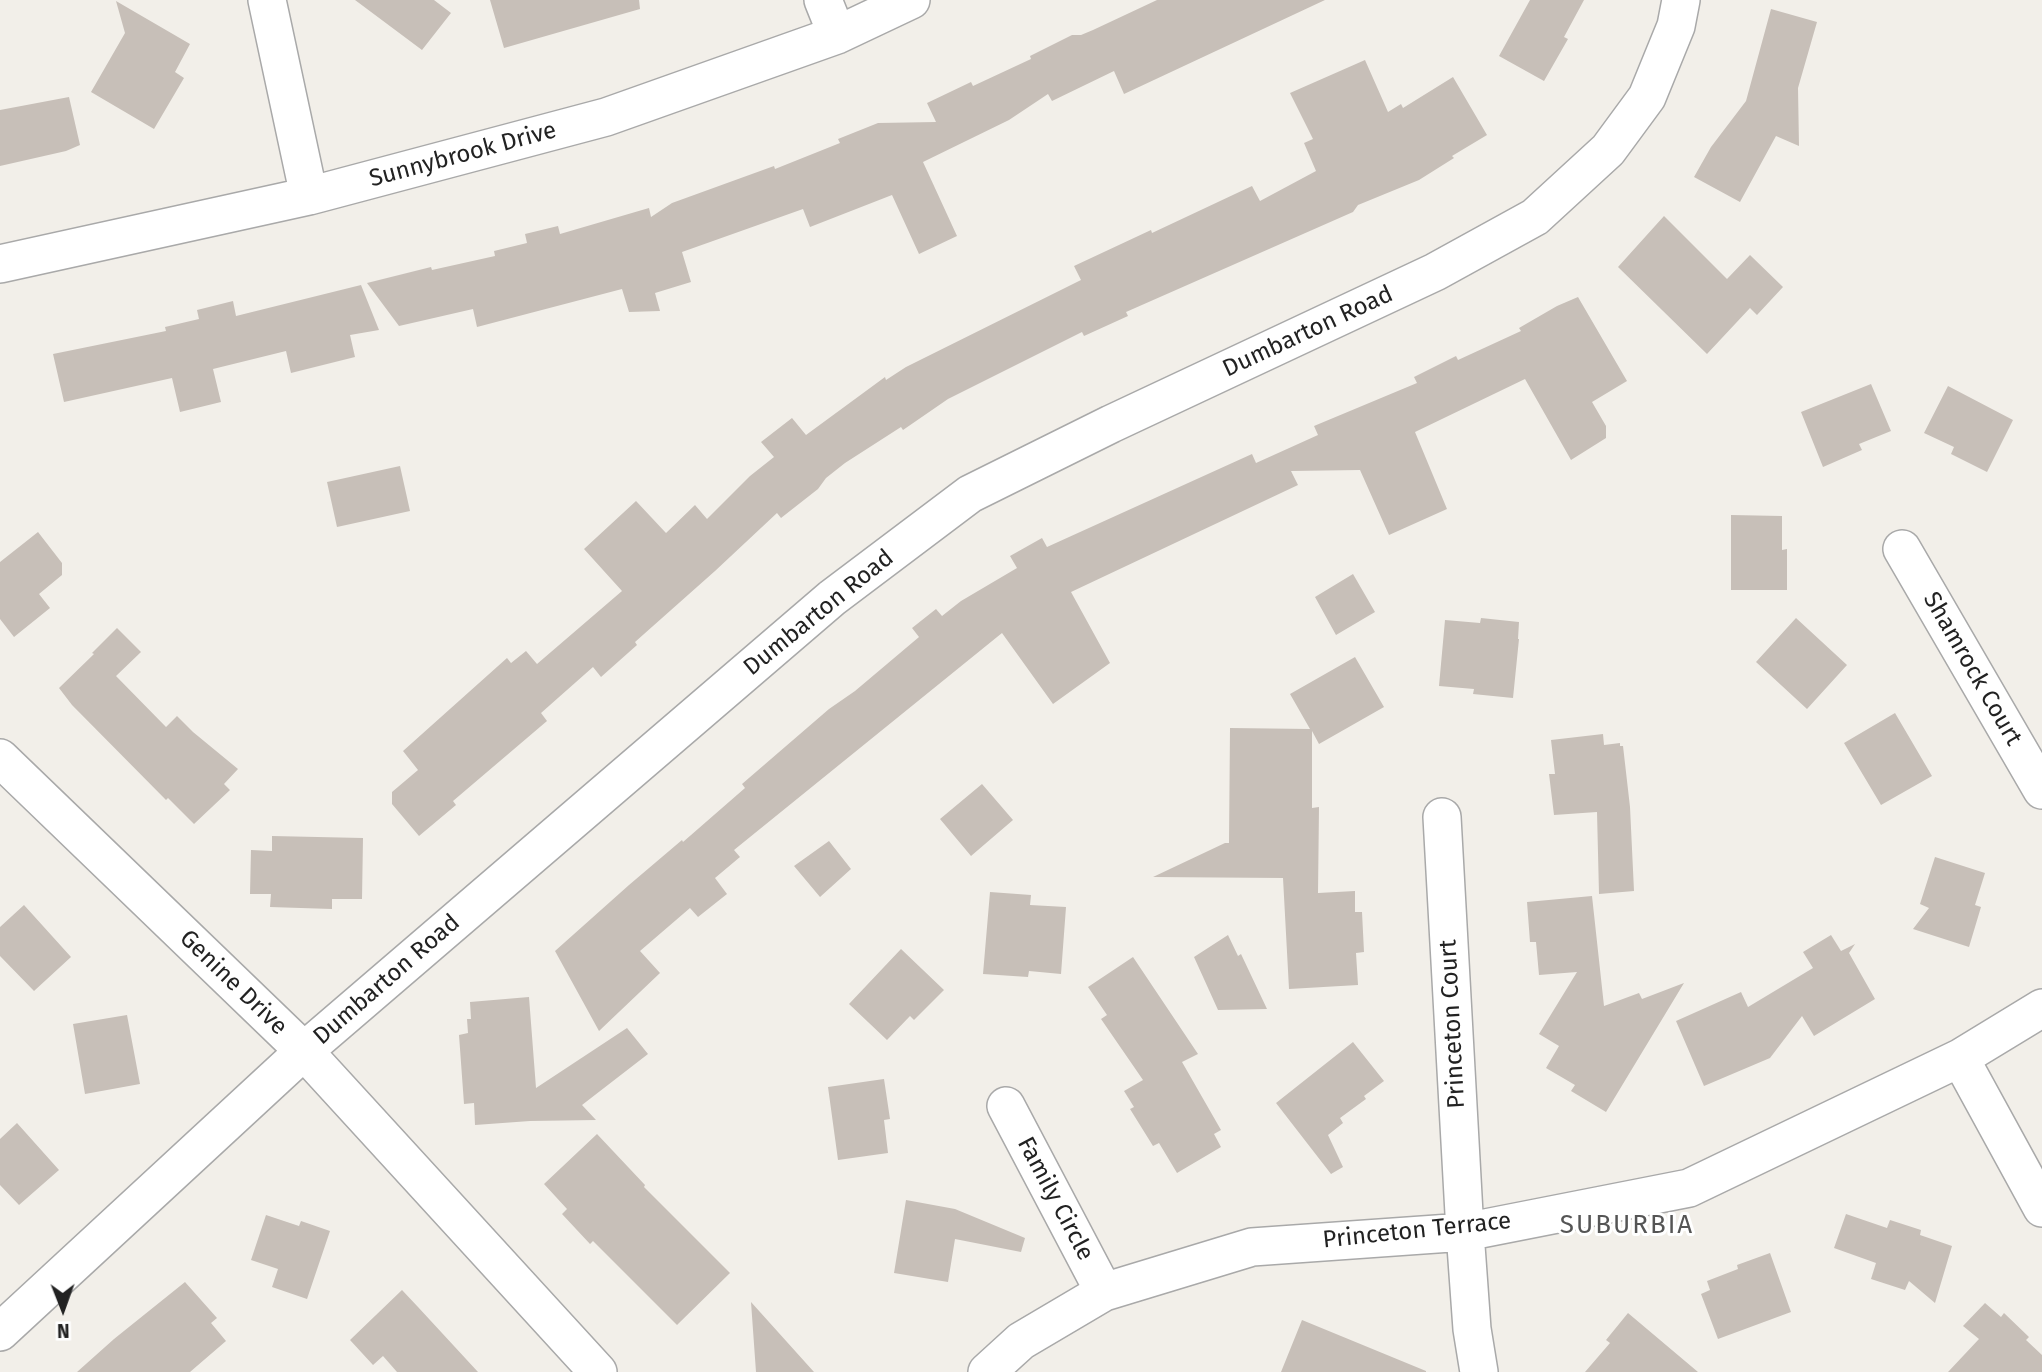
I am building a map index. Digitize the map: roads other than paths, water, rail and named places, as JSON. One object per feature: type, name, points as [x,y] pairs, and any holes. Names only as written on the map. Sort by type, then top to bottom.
[{"type":"street","points":[[267,0],[309,196]]},
{"type":"street","points":[[823,0],[837,35]]},
{"type":"street","name":"Sunnybrook Drive","points":[[0,264],[309,196],[606,117],[837,35],[911,0]]},
{"type":"street","name":"Dumbarton Road","points":[[0,1332],[304,1051],[832,598],[970,494],[1111,424],[1435,272],[1535,217],[1608,150],[1647,97],[1676,26],[1681,0]]},
{"type":"street","name":"Shamrock Court","points":[[1902,549],[2042,790]]},
{"type":"street","name":"Genine Drive","points":[[0,758],[304,1051],[598,1372]]},
{"type":"street","name":"Princeton Court","points":[[1442,817],[1465,1232],[1472,1329],[1479,1372]]},
{"type":"street","name":"Princeton Terrace","points":[[988,1372],[1021,1341],[1104,1292],[1252,1247],[1465,1232],[1689,1188],[1959,1058],[2042,1008]]},
{"type":"street","points":[[1959,1058],[2042,1208]]},
{"type":"street","name":"Family Circle","points":[[1006,1106],[1104,1292]]},
{"type":"district","name":"SUBURBIA","points":[[1627,1226]]}]
